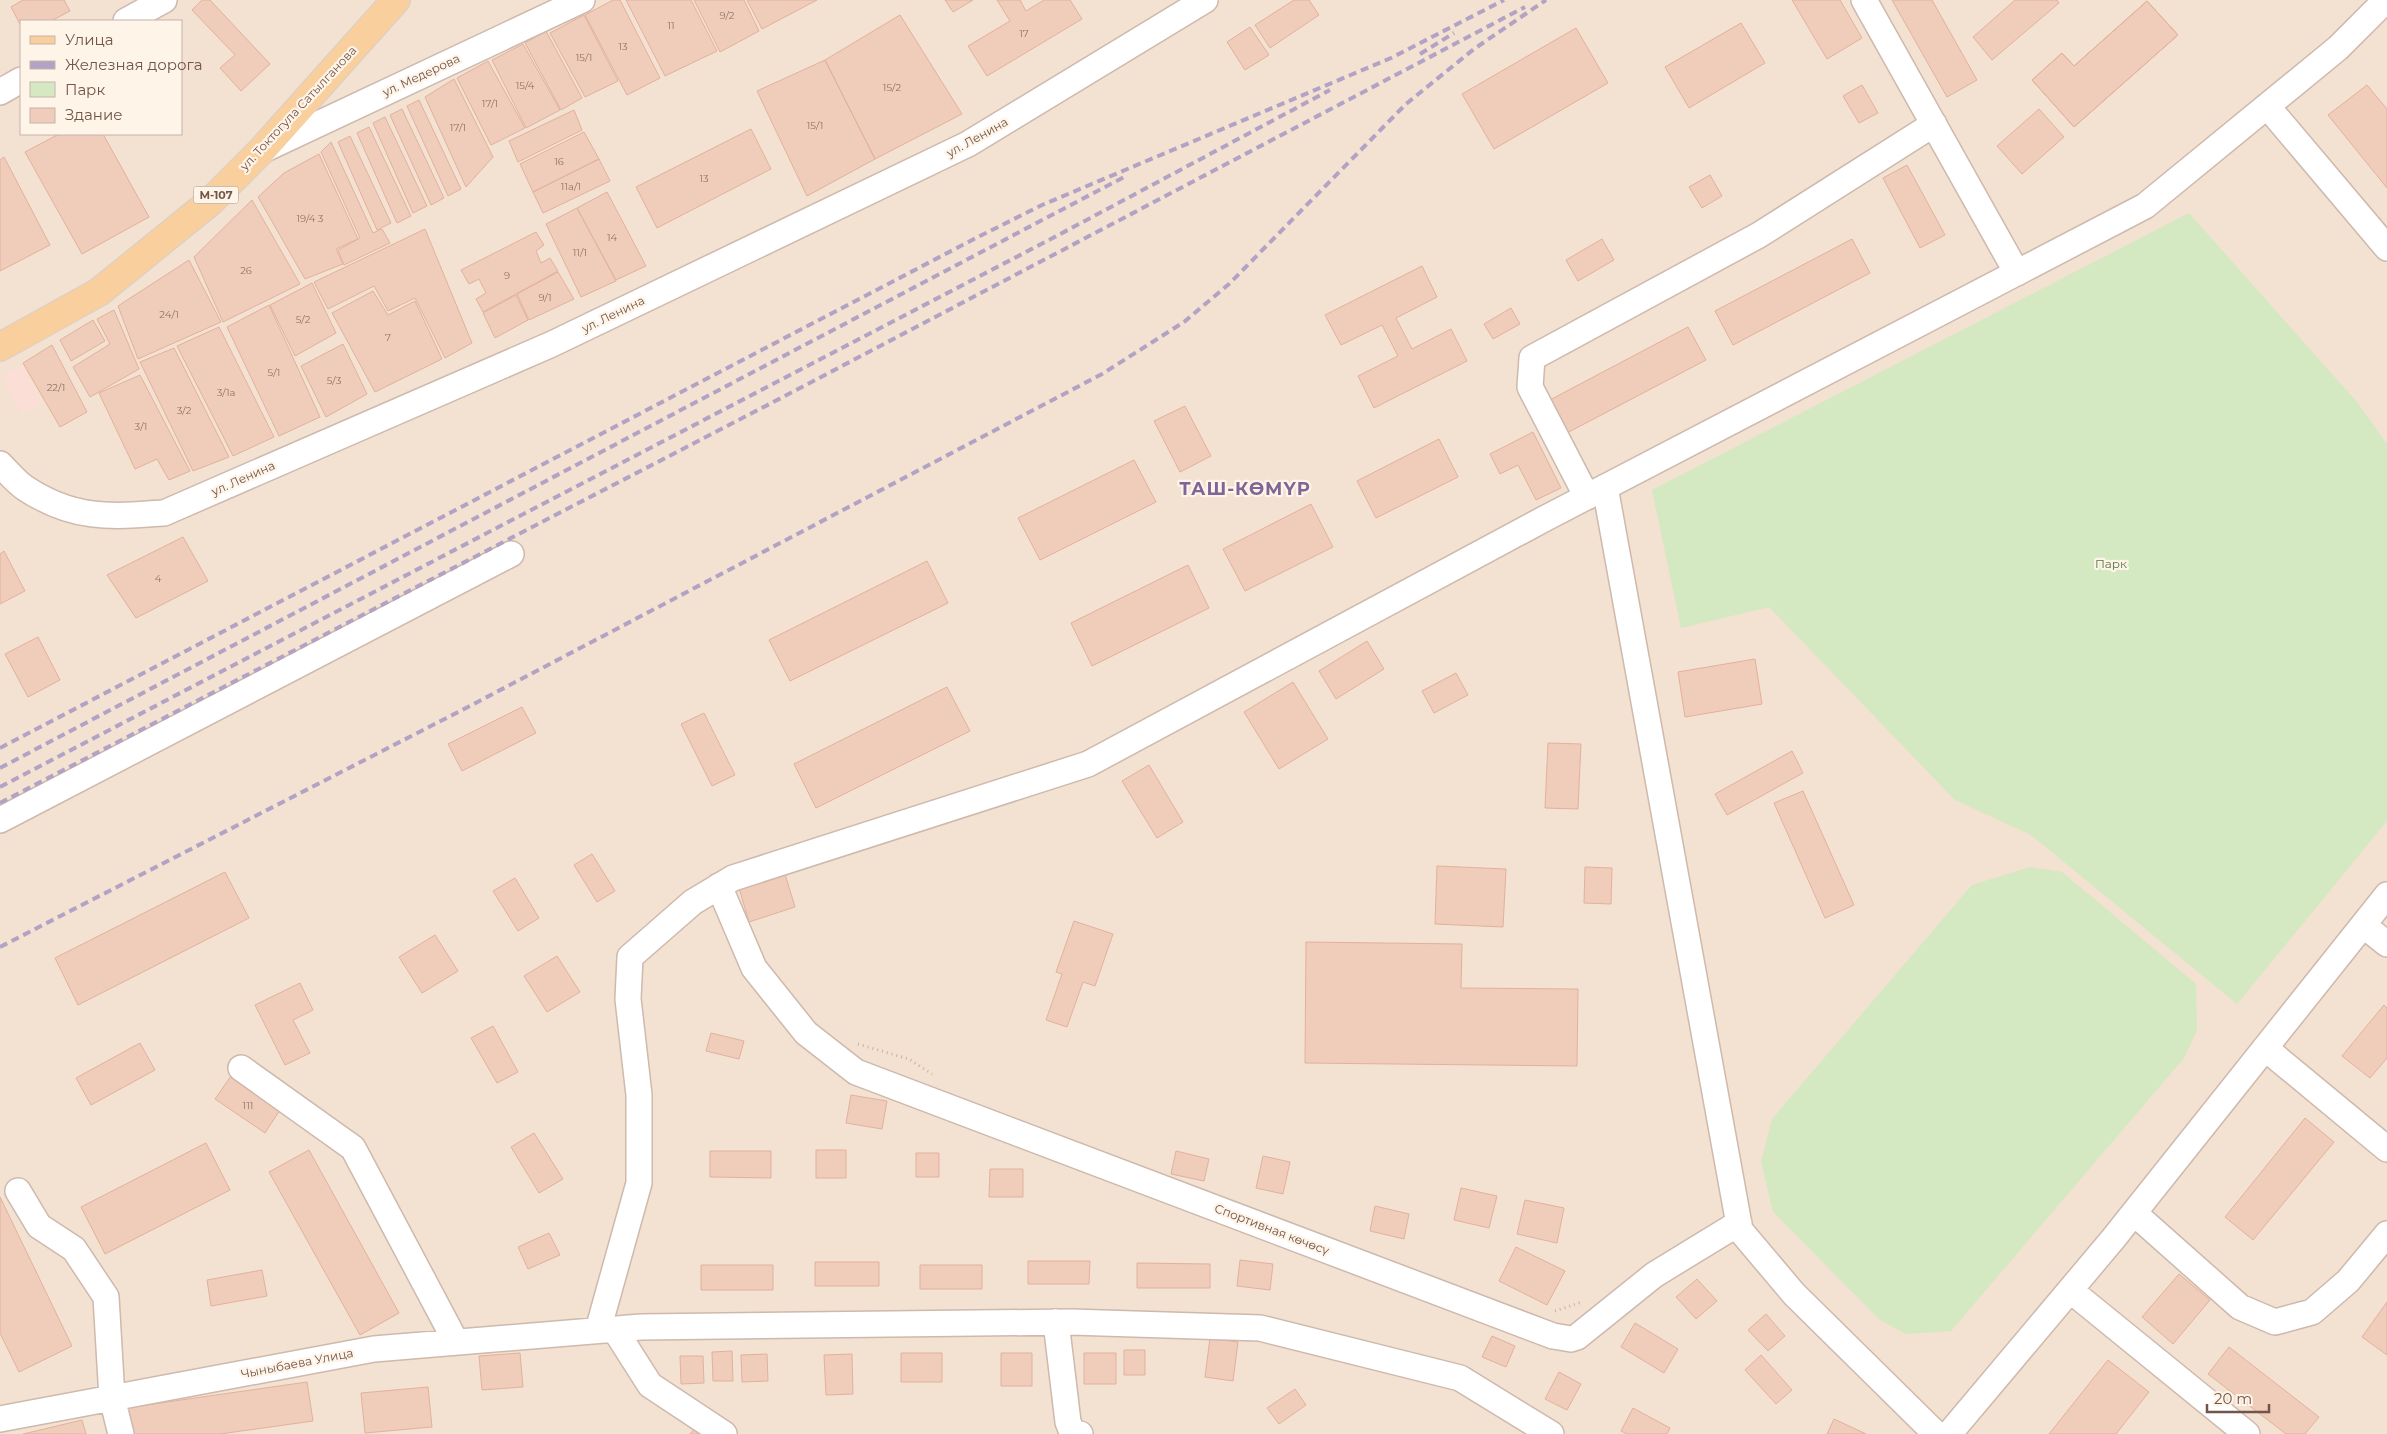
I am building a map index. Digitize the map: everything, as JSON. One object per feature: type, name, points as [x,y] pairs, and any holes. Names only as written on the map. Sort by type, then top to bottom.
[{"type":"main road","name":"ул. Токтогула Сатылганова","points":[[0,347],[99,292],[210,202],[261,151],[396,0]]},
{"type":"street","points":[[128,20],[164,0]]},
{"type":"street","name":"ул. Медерова","points":[[261,151],[582,0]]},
{"type":"street","name":"ул. Ленина","points":[[0,464],[25,488],[81,514],[112,517],[164,513],[552,344],[968,144],[1205,0]]},
{"type":"street","points":[[1864,0],[2017,273]]},
{"type":"street","points":[[724,1434],[650,1385],[607,1330],[639,1183],[639,1095],[628,998],[630,957],[693,902],[733,878],[1088,764],[1596,492],[2145,206],[2338,48],[2386,0]]},
{"type":"street","points":[[0,92],[20,81]]},
{"type":"street","points":[[2267,106],[2387,248]]},
{"type":"street","points":[[1934,124],[1759,234],[1532,358],[1530,387],[1596,492],[1740,1230],[1794,1294],[1936,1434]]},
{"type":"street","points":[[0,820],[512,554]]},
{"type":"street","name":"Спортивная көчөсү","points":[[719,886],[754,968],[806,1033],[856,1072],[1553,1336],[1577,1338],[1654,1275],[1739,1223]]},
{"type":"street","points":[[1949,1434],[2134,1213],[2387,895]]},
{"type":"street","points":[[2363,925],[2387,944]]},
{"type":"street","points":[[2265,1048],[2387,1149]]},
{"type":"street","points":[[241,1068],[353,1148],[456,1342]]},
{"type":"street","points":[[18,1191],[40,1226],[74,1249],[106,1297],[112,1398],[121,1434]]},
{"type":"street","points":[[2134,1213],[2240,1307],[2275,1322],[2312,1312],[2348,1281],[2387,1234]]},
{"type":"street","points":[[2070,1290],[2247,1434]]},
{"type":"street","points":[[1056,1322],[1068,1422],[1072,1432],[1080,1434]]},
{"type":"street","name":"Чыныбаева Улица","points":[[0,1419],[374,1349],[641,1327],[1056,1322],[1260,1328],[1460,1378],[1551,1434]]},
{"type":"path","points":[[854,1043],[910,1059],[932,1075]]},
{"type":"path","points":[[1552,1311],[1560,1311],[1588,1298]]},
{"type":"shaded area","name":"ТАШ-КӨМҮР","points":[[0,0],[2387,0],[2387,1434],[0,1434]]},
{"type":"shaded area","points":[[23,365],[43,404],[21,414],[1,376]]},
{"type":"green space","name":"Парк","points":[[2189,213],[2357,402],[2387,444],[2387,821],[2237,1004],[2031,835],[1955,800],[1769,607],[1681,628],[1652,490]]},
{"type":"green space","points":[[2030,867],[2062,872],[2196,984],[2197,1030],[2184,1058],[1951,1331],[1906,1334],[1880,1320],[1773,1212],[1761,1162],[1772,1119],[1972,885]]},
{"type":"building","points":[[23,0],[64,0],[70,11],[53,20],[20,20],[20,24],[11,7]]},
{"type":"building","points":[[202,0],[210,0],[270,64],[241,91],[220,68],[235,55],[192,10]]},
{"type":"building","points":[[613,0],[620,0],[660,78],[627,95],[585,15]]},
{"type":"building","points":[[626,0],[691,0],[717,51],[665,76]]},
{"type":"building","points":[[694,0],[744,0],[759,31],[720,52]]},
{"type":"building","points":[[747,0],[817,0],[762,29]]},
{"type":"building","points":[[945,0],[973,0],[953,12]]},
{"type":"building","points":[[997,0],[1020,0],[1026,11],[1044,0],[1070,0],[1082,19],[987,76],[968,46],[1010,21]]},
{"type":"building","points":[[1294,0],[1309,0],[1319,15],[1270,48],[1255,25]]},
{"type":"building","points":[[1792,0],[1840,0],[1862,38],[1827,59]]},
{"type":"building","points":[[1892,0],[1932,0],[1977,80],[1947,97]]},
{"type":"building","points":[[2015,0],[2057,0],[2059,3],[1992,60],[1973,37]]},
{"type":"building","points":[[2147,1],[2178,35],[2074,127],[2032,80],[2062,53],[2074,66]]},
{"type":"building","points":[[2147,1],[2178,35],[2074,127],[2032,80],[2062,53],[2074,66]]},
{"type":"building","points":[[584,15],[618,81],[585,97],[550,33]]},
{"type":"building","points":[[900,15],[962,114],[875,159],[825,60]]},
{"type":"building","points":[[1741,23],[1765,63],[1689,108],[1665,67]]},
{"type":"building","points":[[1250,27],[1269,55],[1245,70],[1227,42]]},
{"type":"building","points":[[1576,28],[1608,83],[1494,149],[1462,94]]},
{"type":"building","points":[[546,31],[582,98],[561,110],[525,43]]},
{"type":"building","points":[[523,44],[560,110],[526,128],[492,60]]},
{"type":"building","points":[[825,60],[875,159],[807,196],[757,91]]},
{"type":"building","points":[[488,61],[525,128],[491,145],[457,78]]},
{"type":"building","points":[[454,79],[493,157],[466,187],[425,97]]},
{"type":"building","points":[[1862,85],[1878,113],[1859,123],[1843,96]]},
{"type":"building","points":[[2367,85],[2387,109],[2387,188],[2328,115]]},
{"type":"building","points":[[419,100],[461,189],[448,196],[407,106]]},
{"type":"building","points":[[402,109],[444,198],[431,205],[390,115]]},
{"type":"building","points":[[2039,109],[2064,137],[2022,174],[1997,146]]},
{"type":"building","points":[[574,110],[582,130],[518,162],[509,141]]},
{"type":"building","points":[[385,117],[427,206],[413,213],[373,123]]},
{"type":"building","points":[[369,127],[411,216],[397,223],[357,133]]},
{"type":"building","points":[[751,129],[771,169],[657,228],[636,187]]},
{"type":"building","points":[[584,132],[599,159],[533,192],[520,164]]},
{"type":"building","points":[[57,135],[104,135],[149,217],[82,254],[25,152]]},
{"type":"building","points":[[350,136],[391,223],[377,230],[338,142]]},
{"type":"building","points":[[331,142],[373,233],[382,229],[390,243],[344,265],[338,250],[360,238],[321,152]]},
{"type":"building","points":[[319,154],[358,239],[336,249],[343,264],[305,279],[258,197],[284,173]]},
{"type":"building","points":[[4,157],[50,245],[0,271],[0,160]]},
{"type":"building","points":[[599,159],[610,181],[543,213],[533,192]]},
{"type":"building","points":[[1907,165],[1945,235],[1920,248],[1883,178]]},
{"type":"building","points":[[1710,175],[1722,196],[1702,208],[1689,187]]},
{"type":"building","points":[[607,192],[646,266],[616,280],[577,208]]},
{"type":"building","points":[[252,200],[300,284],[223,322],[194,257]]},
{"type":"building","points":[[577,208],[616,281],[581,297],[546,224]]},
{"type":"building","points":[[425,229],[472,343],[445,358],[415,298],[388,311],[374,286],[328,309],[314,282]]},
{"type":"building","points":[[536,232],[544,245],[536,251],[541,263],[550,258],[558,271],[483,312],[476,299],[486,293],[479,279],[469,284],[461,270]]},
{"type":"building","points":[[1602,239],[1614,260],[1578,281],[1566,260]]},
{"type":"building","points":[[1852,239],[1870,273],[1733,345],[1715,311]]},
{"type":"building","points":[[189,260],[221,322],[138,359],[118,306]]},
{"type":"building","points":[[1422,266],[1437,297],[1396,318],[1412,349],[1451,329],[1467,361],[1374,408],[1358,376],[1398,356],[1382,325],[1341,345],[1325,315]]},
{"type":"building","points":[[558,272],[574,299],[529,320],[517,294]]},
{"type":"building","points":[[312,283],[336,333],[295,356],[270,305]]},
{"type":"building","points":[[373,291],[388,315],[415,301],[442,359],[375,392],[332,313]]},
{"type":"building","points":[[516,295],[528,320],[495,338],[483,313]]},
{"type":"building","points":[[269,305],[320,417],[279,436],[227,327]]},
{"type":"building","points":[[1511,308],[1520,324],[1493,339],[1484,324]]},
{"type":"building","points":[[114,310],[139,369],[90,397],[73,367],[110,344],[97,319]]},
{"type":"building","points":[[93,320],[105,341],[71,361],[60,340]]},
{"type":"building","points":[[219,327],[274,437],[233,456],[177,346]]},
{"type":"building","points":[[1688,327],[1706,360],[1565,434],[1548,401]]},
{"type":"building","points":[[343,344],[367,394],[326,417],[301,366]]},
{"type":"building","points":[[52,345],[87,412],[60,427],[23,363]]},
{"type":"building","points":[[174,348],[229,457],[193,471],[140,362]]},
{"type":"building","points":[[140,375],[190,471],[169,480],[157,459],[135,469],[99,393]]},
{"type":"building","points":[[1185,406],[1211,456],[1180,472],[1154,421]]},
{"type":"building","points":[[1533,432],[1561,488],[1536,500],[1518,465],[1500,474],[1490,454]]},
{"type":"building","points":[[1439,439],[1458,477],[1376,518],[1357,481]]},
{"type":"building","points":[[1134,460],[1156,502],[1040,560],[1018,518]]},
{"type":"building","points":[[1311,504],[1333,547],[1245,591],[1223,549]]},
{"type":"building","points":[[183,537],[208,581],[136,618],[107,575]]},
{"type":"building","points":[[4,551],[25,591],[0,604],[0,554]]},
{"type":"building","points":[[927,561],[948,603],[790,681],[769,640]]},
{"type":"building","points":[[1188,565],[1209,608],[1092,666],[1071,623]]},
{"type":"building","points":[[38,637],[60,680],[28,697],[5,654]]},
{"type":"building","points":[[1367,641],[1384,669],[1336,699],[1319,671]]},
{"type":"building","points":[[1755,659],[1762,704],[1685,717],[1678,672]]},
{"type":"building","points":[[1456,673],[1468,695],[1434,713],[1422,691]]},
{"type":"building","points":[[1293,682],[1328,739],[1279,769],[1244,712]]},
{"type":"building","points":[[947,687],[970,731],[816,808],[794,764]]},
{"type":"building","points":[[522,707],[536,733],[462,771],[448,744]]},
{"type":"building","points":[[704,713],[735,775],[712,786],[681,724]]},
{"type":"building","points":[[1548,743],[1581,744],[1578,809],[1545,808]]},
{"type":"building","points":[[1792,751],[1803,773],[1727,815],[1715,794]]},
{"type":"building","points":[[1149,765],[1183,822],[1157,838],[1122,781]]},
{"type":"building","points":[[1803,791],[1854,905],[1825,918],[1774,803]]},
{"type":"building","points":[[592,854],[615,891],[597,902],[574,865]]},
{"type":"building","points":[[1437,866],[1506,869],[1503,927],[1435,924]]},
{"type":"building","points":[[1585,867],[1612,868],[1611,904],[1584,903]]},
{"type":"building","points":[[225,872],[249,918],[78,1005],[55,958]]},
{"type":"building","points":[[785,874],[795,907],[749,922],[739,888]]},
{"type":"building","points":[[515,878],[539,918],[518,931],[493,891]]},
{"type":"building","points":[[1074,921],[1113,934],[1095,986],[1083,982],[1067,1027],[1046,1020],[1062,974],[1056,972]]},
{"type":"building","points":[[435,935],[458,971],[422,993],[399,957]]},
{"type":"building","points":[[1306,942],[1462,944],[1461,988],[1578,989],[1577,1066],[1305,1063]]},
{"type":"building","points":[[557,956],[580,992],[547,1012],[524,976]]},
{"type":"building","points":[[300,983],[313,1010],[293,1020],[310,1053],[285,1065],[255,1005]]},
{"type":"building","points":[[2384,1005],[2387,1008],[2387,1058],[2370,1078],[2342,1056]]},
{"type":"building","points":[[493,1026],[518,1072],[497,1083],[471,1038]]},
{"type":"building","points":[[711,1033],[744,1041],[739,1059],[706,1051]]},
{"type":"building","points":[[140,1043],[155,1070],[91,1105],[76,1078]]},
{"type":"building","points":[[231,1076],[280,1110],[265,1133],[215,1099]]},
{"type":"building","points":[[851,1095],[887,1101],[882,1129],[846,1123]]},
{"type":"building","points":[[2305,1118],[2334,1142],[2253,1240],[2225,1217]]},
{"type":"building","points":[[534,1133],[563,1179],[539,1193],[511,1147]]},
{"type":"building","points":[[206,1143],[230,1190],[105,1254],[81,1207]]},
{"type":"building","points":[[309,1150],[399,1313],[360,1335],[269,1172]]},
{"type":"building","points":[[816,1150],[846,1150],[846,1178],[816,1178]]},
{"type":"building","points":[[710,1151],[771,1151],[771,1178],[710,1177]]},
{"type":"building","points":[[1176,1151],[1209,1159],[1204,1181],[1171,1174]]},
{"type":"building","points":[[916,1153],[939,1153],[939,1177],[916,1177]]},
{"type":"building","points":[[1263,1156],[1290,1162],[1283,1194],[1256,1188]]},
{"type":"building","points":[[990,1169],[1023,1169],[1023,1197],[989,1197]]},
{"type":"building","points":[[1461,1188],[1497,1196],[1489,1228],[1454,1220]]},
{"type":"building","points":[[0,1197],[72,1346],[19,1372],[0,1333]]},
{"type":"building","points":[[1525,1200],[1564,1208],[1557,1243],[1517,1234]]},
{"type":"building","points":[[1375,1206],[1409,1214],[1404,1239],[1370,1231]]},
{"type":"building","points":[[549,1233],[560,1255],[528,1269],[518,1247]]},
{"type":"building","points":[[1516,1247],[1565,1271],[1547,1305],[1499,1281]]},
{"type":"building","points":[[1240,1260],[1273,1264],[1270,1290],[1237,1286]]},
{"type":"building","points":[[1028,1261],[1090,1261],[1089,1284],[1028,1284]]},
{"type":"building","points":[[815,1262],[879,1262],[879,1286],[815,1286]]},
{"type":"building","points":[[1137,1263],[1210,1264],[1210,1288],[1137,1288]]},
{"type":"building","points":[[701,1265],[773,1265],[773,1290],[701,1290]]},
{"type":"building","points":[[920,1265],[982,1265],[982,1289],[920,1289]]},
{"type":"building","points":[[262,1270],[267,1296],[211,1306],[207,1280]]},
{"type":"building","points":[[2179,1274],[2210,1300],[2173,1344],[2142,1317]]},
{"type":"building","points":[[1697,1279],[1717,1301],[1696,1319],[1676,1297]]},
{"type":"building","points":[[2387,1302],[2387,1355],[2362,1337]]},
{"type":"building","points":[[1766,1314],[1785,1336],[1768,1351],[1748,1330]]},
{"type":"building","points":[[1635,1323],[1678,1349],[1664,1373],[1621,1347]]},
{"type":"building","points":[[1492,1336],[1515,1346],[1506,1367],[1482,1357]]},
{"type":"building","points":[[1210,1338],[1238,1342],[1233,1381],[1205,1377]]},
{"type":"building","points":[[2229,1347],[2319,1417],[2305,1434],[2286,1434],[2208,1374]]},
{"type":"building","points":[[1124,1350],[1145,1350],[1145,1375],[1124,1375]]},
{"type":"building","points":[[732,1351],[733,1381],[713,1381],[712,1352]]},
{"type":"building","points":[[520,1353],[523,1387],[482,1390],[479,1356]]},
{"type":"building","points":[[901,1353],[942,1353],[942,1382],[901,1382]]},
{"type":"building","points":[[1001,1353],[1032,1353],[1032,1386],[1001,1386]]},
{"type":"building","points":[[1084,1353],[1116,1353],[1116,1384],[1084,1384]]},
{"type":"building","points":[[767,1354],[768,1381],[742,1382],[741,1355]]},
{"type":"building","points":[[852,1354],[853,1394],[826,1395],[824,1355]]},
{"type":"building","points":[[1761,1355],[1792,1390],[1776,1404],[1745,1370]]},
{"type":"building","points":[[680,1356],[703,1356],[704,1383],[681,1384]]},
{"type":"building","points":[[2108,1360],[2149,1392],[2116,1434],[2049,1434]]},
{"type":"building","points":[[1559,1372],[1581,1384],[1567,1410],[1545,1399]]},
{"type":"building","points":[[307,1382],[313,1421],[220,1434],[128,1434],[125,1408]]},
{"type":"building","points":[[428,1387],[432,1427],[365,1433],[361,1393]]},
{"type":"building","points":[[1295,1389],[1306,1405],[1279,1424],[1267,1408]]},
{"type":"building","points":[[1633,1408],[1670,1428],[1667,1434],[1627,1434],[1621,1431]]},
{"type":"building","points":[[1834,1419],[1866,1434],[1827,1434]]},
{"type":"building","points":[[82,1420],[86,1434],[23,1434]]},
{"type":"building","points":[[699,1424],[710,1434],[690,1434]]},
{"type":"railway","points":[[0,748],[1042,205],[1391,58],[1504,0]]},
{"type":"railway","points":[[0,947],[466,708],[1102,374],[1184,322],[1229,284],[1406,104],[1474,49],[1546,0]]},
{"type":"railway","points":[[0,803],[783,397],[1525,7]]},
{"type":"railway","points":[[1420,54],[1454,33]]},
{"type":"railway","points":[[0,787],[1049,240],[1330,90]]},
{"type":"railway","points":[[0,768],[1126,176]]},
{"type":"district","name":"ТАШ-КӨМҮР","points":[[1245,489]]}]
